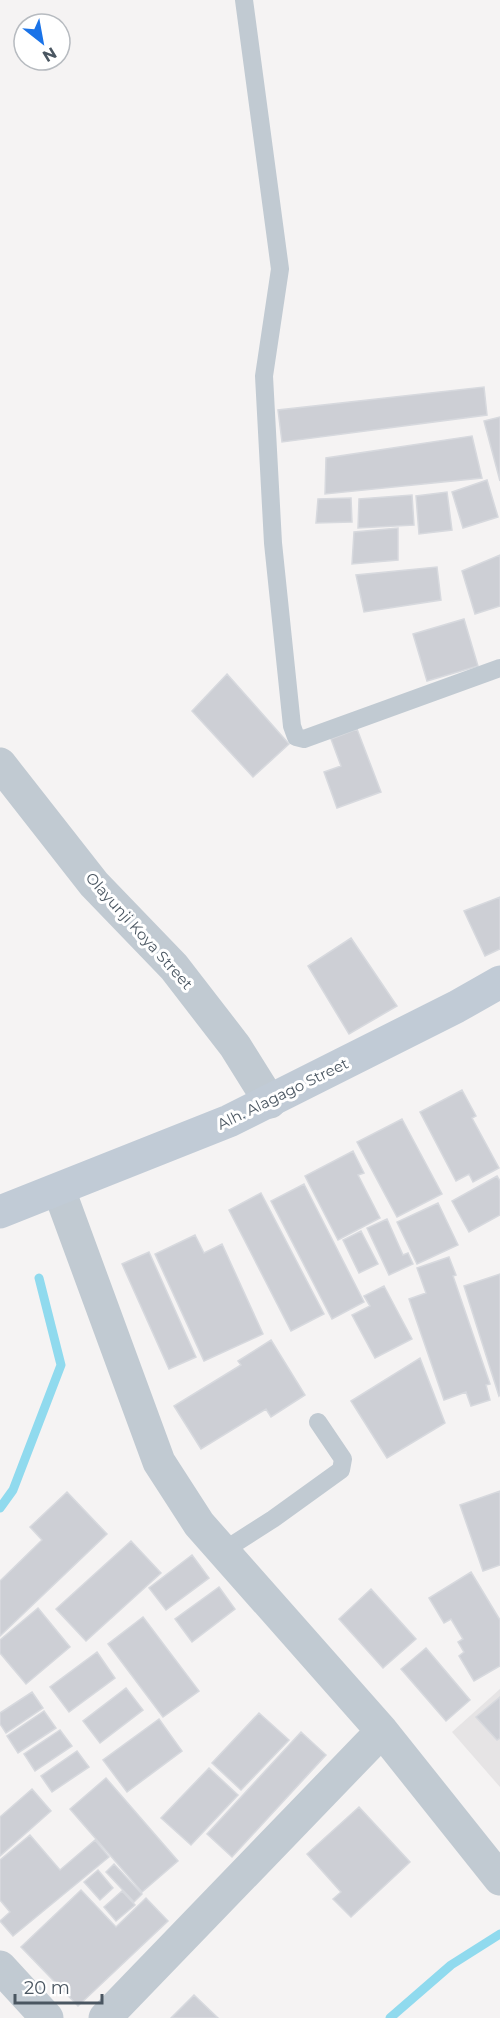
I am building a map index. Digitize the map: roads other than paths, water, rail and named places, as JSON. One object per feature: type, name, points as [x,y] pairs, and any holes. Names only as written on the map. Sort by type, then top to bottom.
[{"type":"main road","name":"Alh. Alagago Street","points":[[0,1212],[59,1190],[270,1102],[500,982]]},
{"type":"street","name":"Olayunji Koya Street","points":[[0,764],[94,884],[174,967],[235,1046],[270,1102]]},
{"type":"street","points":[[59,1190],[159,1462],[199,1524],[382,1731],[500,1879]]},
{"type":"street","points":[[105,2018],[382,1731]]},
{"type":"street","points":[[0,1967],[47,2018]]},
{"type":"lane","points":[[244,0],[280,269],[264,376],[273,543],[292,726],[296,736],[304,739],[500,668]]},
{"type":"lane","points":[[222,1551],[273,1519],[341,1470],[343,1459],[318,1422]]},
{"type":"waterway","points":[[0,1508],[13,1490],[61,1365],[39,1278]]},
{"type":"waterway","points":[[390,2018],[451,1965],[500,1934]]}]
